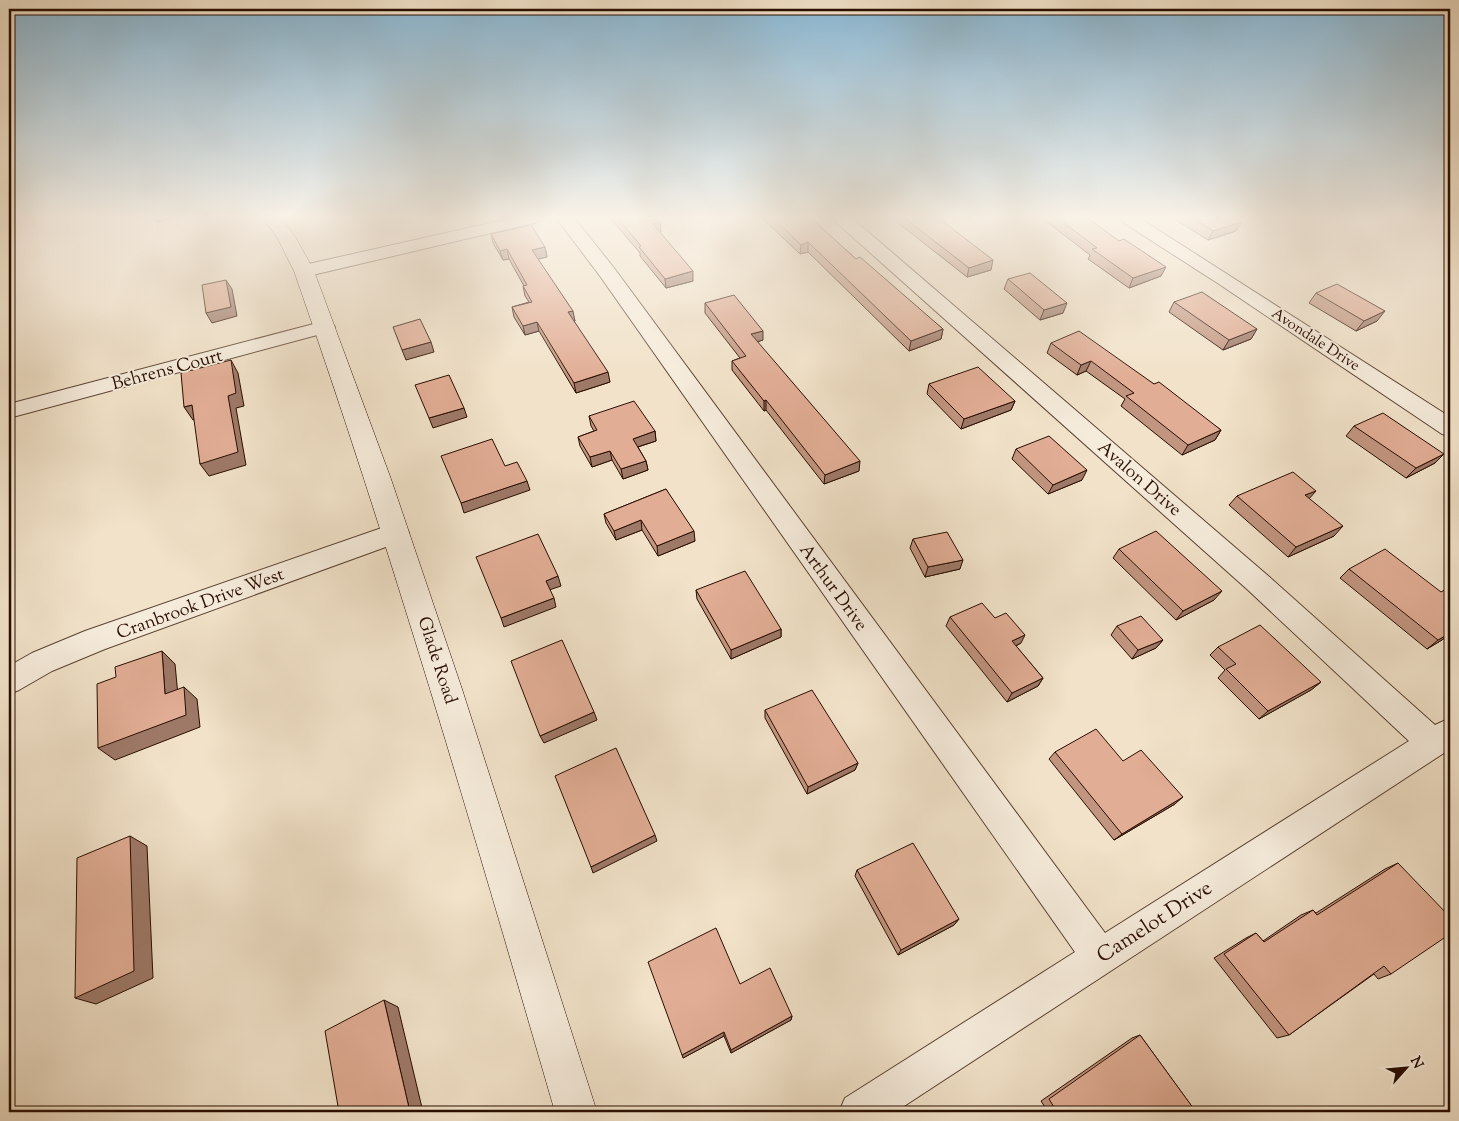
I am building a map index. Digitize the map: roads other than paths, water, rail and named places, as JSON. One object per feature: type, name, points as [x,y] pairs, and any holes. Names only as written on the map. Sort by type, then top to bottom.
[{"type":"main road","name":"Glade Road","points":[[304,271],[396,533],[447,689],[576,1112]]},
{"type":"street","name":"Arthur Drive","points":[[606,271],[1100,956]]},
{"type":"street","name":"Avalon Drive","points":[[903,271],[1257,582],[1442,737]]},
{"type":"street","name":"Avondale Drive","points":[[1212,271],[1450,428]]},
{"type":"street","name":"Behrens Court","points":[[9,411],[325,327]]},
{"type":"street","name":"Cranbrook Drive West","points":[[9,681],[42,662],[95,640],[396,533]]},
{"type":"street","name":"Camelot Drive","points":[[858,1112],[1442,737]]}]
